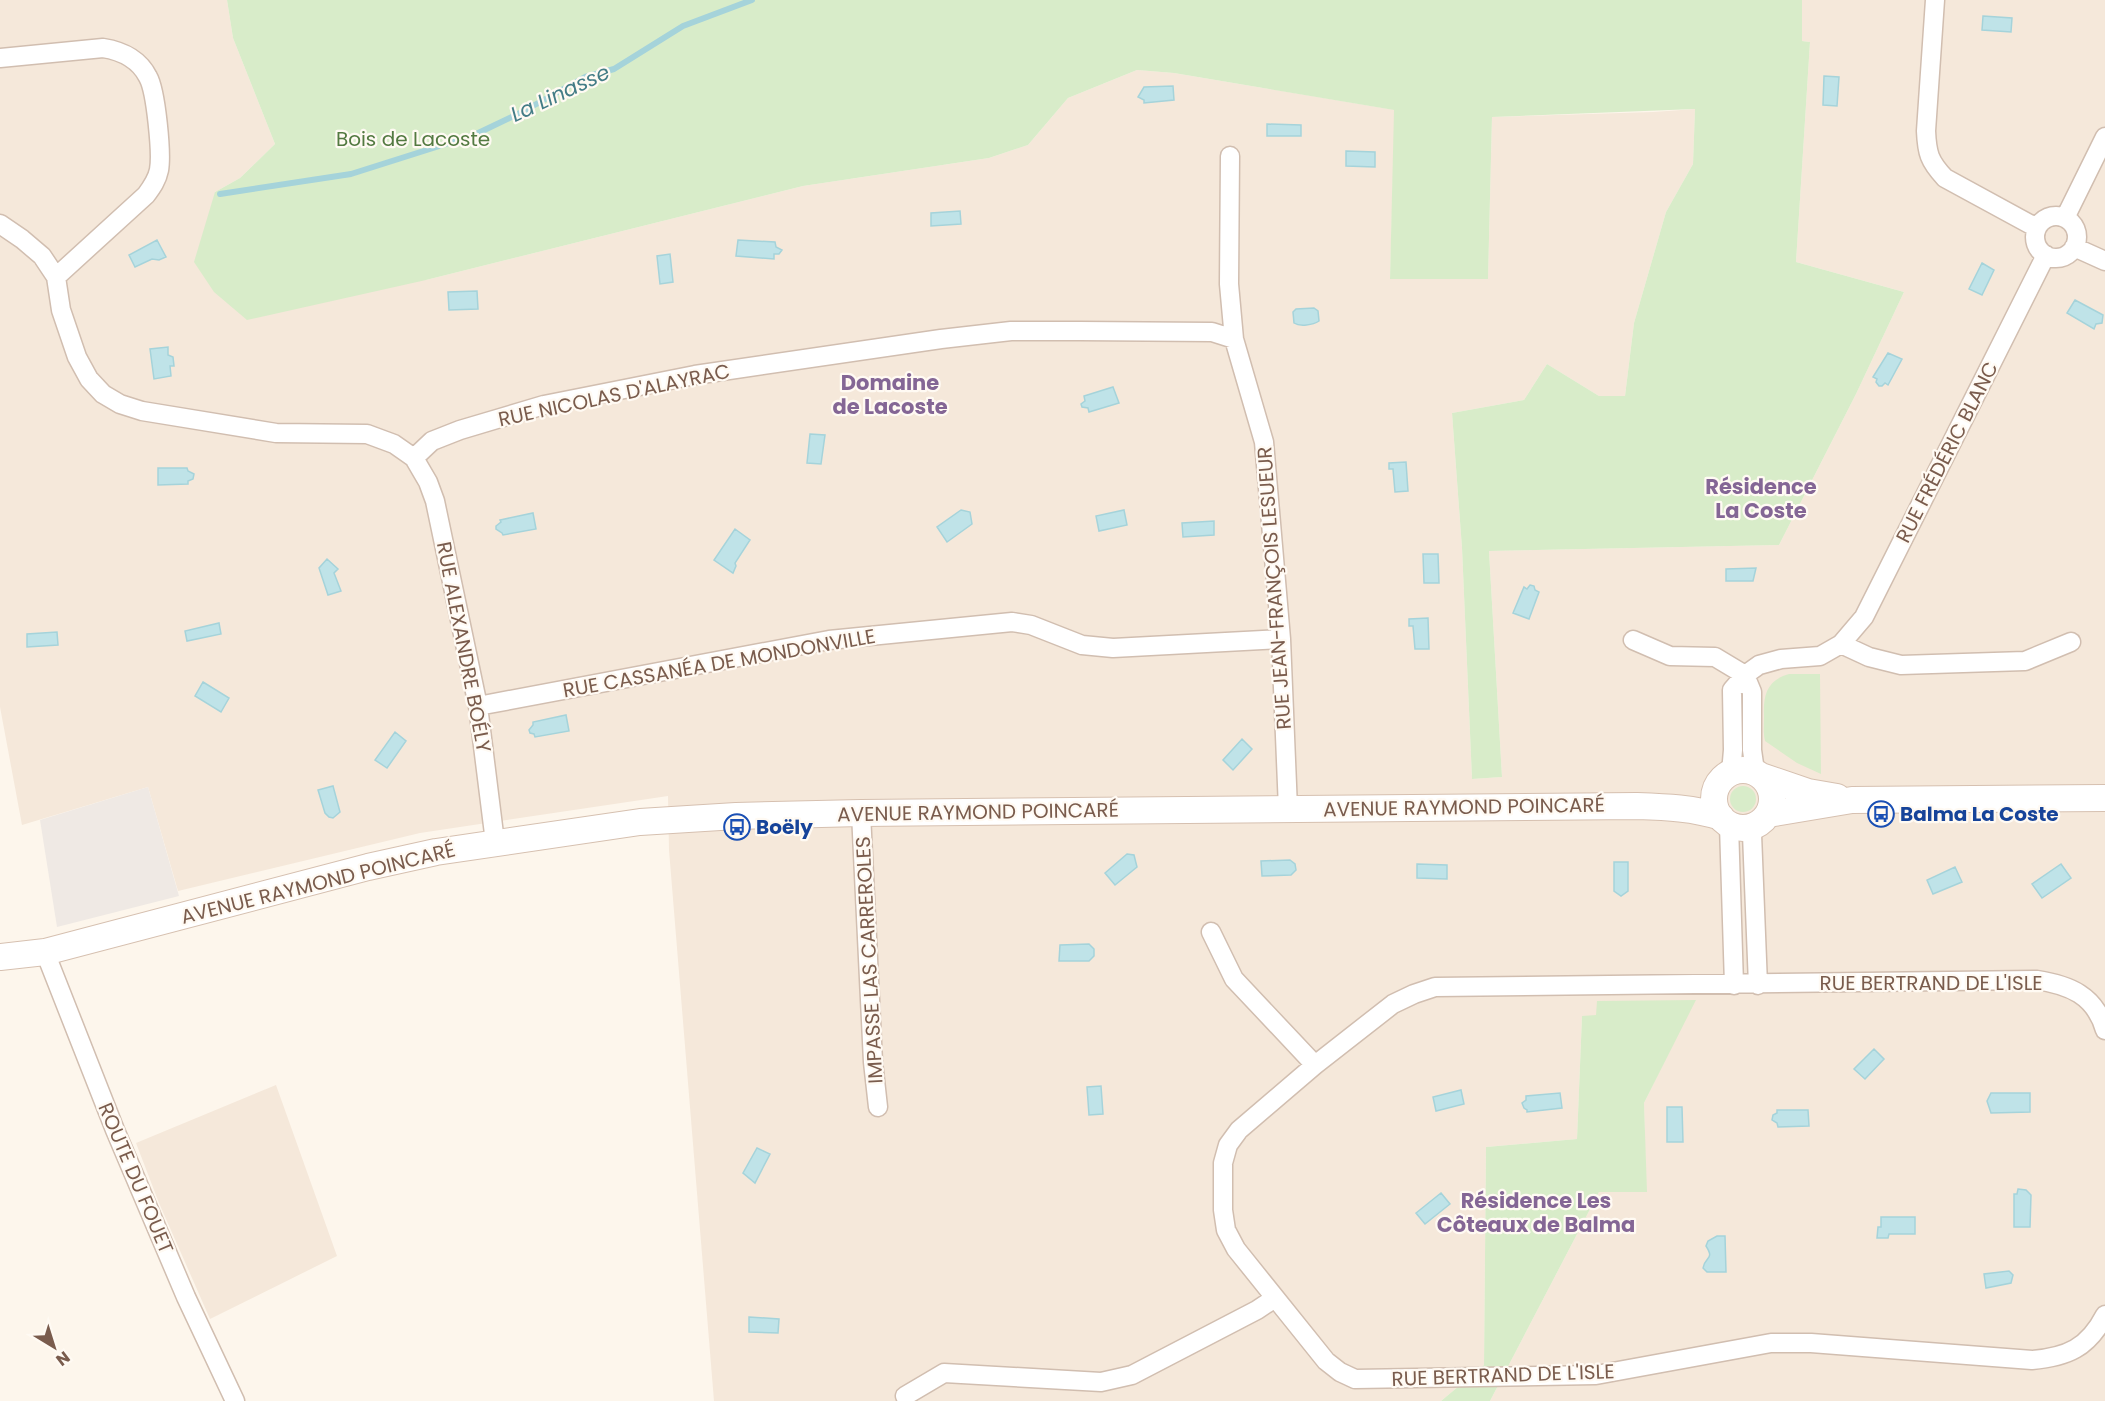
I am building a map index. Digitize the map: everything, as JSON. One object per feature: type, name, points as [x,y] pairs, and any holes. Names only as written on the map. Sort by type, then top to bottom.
[{"type":"main road","points":[[1742,770],[1759,775],[1766,782],[1772,797],[1743,820],[1716,808],[1714,797],[1717,787],[1727,776],[1742,770]]},
{"type":"main road","name":"AVENUE RAYMOND POINCARÉ","points":[[1759,775],[1808,792],[1852,800]]},
{"type":"main road","name":"AVENUE RAYMOND POINCARÉ","points":[[1637,806],[1683,797],[1700,791],[1727,776]]},
{"type":"main road","name":"AVENUE RAYMOND POINCARÉ","points":[[0,957],[45,952],[368,867],[436,852],[640,822],[736,816],[861,813],[1637,806],[1687,809],[1743,820],[1852,800],[2105,798]]},
{"type":"street","points":[[1935,0],[1926,131],[1927,151],[1934,166],[1945,178],[2037,228]]},
{"type":"street","points":[[0,58],[103,48],[117,50],[130,56],[142,67],[149,78],[153,93],[159,156],[159,170],[154,184],[146,195],[56,278]]},
{"type":"street","points":[[2065,218],[2105,137]]},
{"type":"street","name":"RUE JEAN-FRANÇOIS LESUEUR","points":[[1230,156],[1229,284],[1234,339],[1264,442],[1281,639],[1288,809]]},
{"type":"street","points":[[2052,216],[2065,218],[2075,227],[2077,234],[2074,247],[2065,256],[2046,255],[2037,246],[2035,240],[2037,228],[2041,222],[2052,216]]},
{"type":"street","points":[[0,224],[42,256],[56,278],[61,310],[77,357],[89,379],[103,394],[120,404],[142,411],[276,433],[367,434],[394,444],[414,458]]},
{"type":"street","points":[[2074,247],[2105,261]]},
{"type":"street","name":"RUE FRÉDÉRIC BLANC","points":[[1745,675],[1759,665],[1770,662],[1820,656],[1841,644],[1864,617],[2046,255]]},
{"type":"street","name":"RUE NICOLAS D'ALAYRAC","points":[[414,458],[432,441],[460,430],[544,405],[695,375],[930,340],[1011,332],[1080,331],[1212,332],[1234,339]]},
{"type":"street","name":"RUE ALEXANDRE BOÉLY","points":[[414,458],[429,482],[435,501],[478,706],[495,842]]},
{"type":"street","name":"RUE CASSANÉA DE MONDONVILLE","points":[[478,706],[829,640],[1012,622],[1031,625],[1082,645],[1113,648],[1281,639]]},
{"type":"street","points":[[1633,640],[1670,656],[1715,657],[1745,675],[1752,692],[1752,750],[1754,764],[1759,775]]},
{"type":"street","points":[[1841,644],[1869,657],[1901,666],[2025,661],[2071,642]]},
{"type":"street","points":[[1727,776],[1733,750],[1732,690],[1745,675]]},
{"type":"street","name":"IMPASSE LAS CARREROLES","points":[[861,813],[873,1062],[878,1107]]},
{"type":"street","points":[[1743,820],[1752,834],[1758,985]]},
{"type":"street","points":[[1734,985],[1743,820]]},
{"type":"street","points":[[1211,932],[1234,978],[1315,1065]]},
{"type":"street","name":"ROUTE DU FOUET","points":[[45,952],[115,1130],[186,1297],[235,1401]]},
{"type":"street","name":"RUE BERTRAND DE L'ISLE","points":[[2105,1030],[2100,1007],[2061,984],[2037,980],[1435,987],[1393,1004],[1315,1065],[1239,1130],[1228,1145],[1223,1163],[1223,1210],[1226,1230],[1236,1249],[1326,1361],[1340,1372],[1355,1379],[1596,1375],[1771,1343],[1810,1343],[2032,1360],[2054,1358],[2074,1351],[2089,1339],[2105,1315]]},
{"type":"street","points":[[905,1396],[944,1373],[1101,1382],[1132,1375],[1257,1310],[1275,1298]]},
{"type":"shaded area","points":[[0,0],[227,0],[233,38],[275,144],[240,178],[215,192],[426,280],[803,186],[989,158],[1028,145],[1068,98],[1137,70],[1174,73],[1395,110],[1390,279],[1488,279],[1492,117],[1695,109],[1693,164],[1666,212],[1634,323],[1625,396],[1599,396],[1547,364],[1524,400],[1452,413],[1462,548],[1472,779],[1502,777],[1489,551],[1779,545],[1856,394],[1904,292],[1796,262],[1810,42],[1802,41],[1802,0],[2105,0],[2105,1401],[1490,1401],[1599,1192],[1646,1191],[1644,1103],[1695,1000],[1597,1016],[1582,1016],[1577,1139],[1486,1147],[1484,1365],[1441,1401],[714,1401],[669,850],[668,796],[420,833],[178,891],[148,787],[22,825],[0,707]]},
{"type":"shaded area","points":[[148,787],[179,896],[57,927],[40,820]]},
{"type":"shaded area","points":[[276,1085],[337,1256],[210,1319],[159,1203],[136,1143]]},
{"type":"green space","name":"Bois de Lacoste","points":[[227,0],[1802,0],[1802,41],[1810,42],[1796,262],[1904,292],[1856,394],[1779,545],[1489,551],[1502,777],[1472,779],[1462,548],[1452,413],[1524,400],[1547,364],[1599,396],[1625,396],[1634,323],[1666,212],[1693,164],[1695,109],[1492,117],[1488,279],[1390,279],[1394,110],[1174,73],[1137,70],[1068,98],[1028,145],[989,158],[803,186],[426,280],[247,320],[214,292],[194,262],[215,192],[240,178],[275,144],[233,38]]},
{"type":"green space","points":[[1789,674],[1820,674],[1821,774],[1797,763],[1765,741],[1764,708],[1768,689],[1776,680]]},
{"type":"green space","points":[[1743,786],[1752,790],[1756,799],[1752,808],[1743,812],[1734,808],[1730,799],[1734,790]]},
{"type":"green space","points":[[1696,1000],[1644,1103],[1647,1192],[1599,1192],[1490,1401],[1441,1401],[1484,1365],[1486,1147],[1577,1139],[1582,1016],[1596,1015],[1597,1001]]},
{"type":"water","points":[[1983,16],[2012,18],[2011,32],[1982,30]]},
{"type":"water","points":[[1824,76],[1839,77],[1837,106],[1823,105]]},
{"type":"water","points":[[1173,86],[1174,100],[1144,103],[1144,100],[1138,97],[1144,87]]},
{"type":"water","points":[[1267,124],[1301,125],[1301,136],[1267,136]]},
{"type":"water","points":[[1346,151],[1375,152],[1375,167],[1346,166]]},
{"type":"water","points":[[960,211],[961,224],[931,226],[931,213]]},
{"type":"water","points":[[157,240],[166,257],[159,260],[152,259],[135,267],[129,255]]},
{"type":"water","points":[[738,240],[775,242],[776,247],[782,250],[779,254],[774,254],[774,259],[736,256]]},
{"type":"water","points":[[670,254],[673,282],[660,284],[657,256]]},
{"type":"water","points":[[1982,263],[1994,270],[1982,295],[1969,289]]},
{"type":"water","points":[[477,291],[478,309],[449,310],[448,292]]},
{"type":"water","points":[[2075,300],[2103,315],[2102,323],[2096,324],[2094,329],[2067,313]]},
{"type":"water","points":[[1314,308],[1318,311],[1319,321],[1307,325],[1294,323],[1293,312],[1296,309]]},
{"type":"water","points":[[168,347],[168,355],[173,357],[174,366],[170,366],[171,376],[154,379],[150,349]]},
{"type":"water","points":[[1888,353],[1902,359],[1888,385],[1885,383],[1879,386],[1877,379],[1873,377]]},
{"type":"water","points":[[1113,387],[1119,403],[1089,412],[1088,408],[1082,407],[1081,404],[1085,401],[1084,396]]},
{"type":"water","points":[[810,434],[825,435],[821,464],[807,463]]},
{"type":"water","points":[[1406,462],[1408,491],[1395,492],[1393,469],[1389,469],[1389,463]]},
{"type":"water","points":[[158,468],[187,468],[194,474],[193,479],[188,481],[188,484],[158,485]]},
{"type":"water","points":[[961,510],[970,512],[972,524],[947,542],[937,527]]},
{"type":"water","points":[[1124,510],[1127,525],[1099,531],[1096,516]]},
{"type":"water","points":[[533,513],[536,529],[503,535],[496,529],[500,520]]},
{"type":"water","points":[[1214,521],[1214,535],[1183,537],[1182,523]]},
{"type":"water","points":[[735,529],[750,540],[735,563],[733,573],[714,560]]},
{"type":"water","points":[[1423,554],[1438,554],[1439,583],[1424,583]]},
{"type":"water","points":[[327,559],[338,569],[334,573],[341,591],[328,595],[319,568]]},
{"type":"water","points":[[1756,568],[1753,581],[1726,581],[1726,569]]},
{"type":"water","points":[[1530,585],[1539,592],[1529,619],[1513,613],[1524,587],[1527,589]]},
{"type":"water","points":[[1428,618],[1429,649],[1415,649],[1413,626],[1409,626],[1409,619]]},
{"type":"water","points":[[219,623],[221,634],[187,641],[185,631]]},
{"type":"water","points":[[57,632],[58,645],[27,647],[27,634]]},
{"type":"water","points":[[203,682],[229,698],[221,712],[195,696]]},
{"type":"water","points":[[566,715],[569,731],[535,737],[530,733],[533,722]]},
{"type":"water","points":[[395,732],[406,741],[387,768],[375,760]]},
{"type":"water","points":[[1242,739],[1252,749],[1233,770],[1223,760]]},
{"type":"water","points":[[333,786],[340,812],[333,818],[325,813],[318,790]]},
{"type":"water","points":[[1127,854],[1134,855],[1137,867],[1115,885],[1105,873]]},
{"type":"water","points":[[1290,860],[1295,864],[1296,870],[1291,875],[1262,876],[1261,861]]},
{"type":"water","points":[[1614,862],[1628,862],[1628,891],[1621,896],[1614,891]]},
{"type":"water","points":[[1417,864],[1447,865],[1447,879],[1417,878]]},
{"type":"water","points":[[2061,864],[2071,878],[2042,898],[2032,884]]},
{"type":"water","points":[[1955,867],[1962,882],[1933,894],[1927,880]]},
{"type":"water","points":[[1089,944],[1094,949],[1094,956],[1089,961],[1059,961],[1060,945]]},
{"type":"water","points":[[1874,1049],[1884,1059],[1865,1079],[1854,1069]]},
{"type":"water","points":[[1101,1086],[1103,1114],[1089,1115],[1087,1087]]},
{"type":"water","points":[[1461,1090],[1464,1104],[1436,1111],[1433,1097]]},
{"type":"water","points":[[1560,1093],[1562,1108],[1527,1112],[1522,1103],[1526,1100],[1526,1096]]},
{"type":"water","points":[[1991,1093],[2030,1093],[2030,1112],[1991,1113],[1987,1101]]},
{"type":"water","points":[[1667,1107],[1682,1107],[1683,1142],[1667,1142]]},
{"type":"water","points":[[1777,1110],[1808,1110],[1809,1126],[1778,1127],[1777,1123],[1772,1120]]},
{"type":"water","points":[[757,1148],[770,1154],[755,1183],[743,1173]]},
{"type":"water","points":[[2018,1189],[2026,1190],[2031,1195],[2030,1227],[2014,1227],[2014,1194],[2017,1194]]},
{"type":"water","points":[[1441,1193],[1450,1204],[1425,1224],[1416,1213]]},
{"type":"water","points":[[1881,1217],[1915,1217],[1915,1234],[1889,1234],[1888,1238],[1877,1238],[1878,1227],[1881,1227]]},
{"type":"water","points":[[1717,1236],[1725,1236],[1726,1272],[1707,1272],[1703,1268],[1710,1256],[1706,1246],[1708,1241]]},
{"type":"water","points":[[2009,1271],[2013,1275],[2011,1283],[1986,1288],[1984,1274]]},
{"type":"water","points":[[749,1317],[779,1319],[778,1333],[749,1332]]},
{"type":"waterway","name":"La Linasse","points":[[220,194],[351,174],[474,135],[522,112],[585,77],[614,69],[683,26],[752,0]]},
{"type":"place","name":"Balma La Coste","points":[[1881,814]]},
{"type":"place","name":"Boëly","points":[[737,827]]},
{"type":"district","name":"Domaine de Lacoste","points":[[890,394]]},
{"type":"district","name":"Résidence La Coste","points":[[1761,498]]},
{"type":"district","name":"Résidence Les Côteaux de Balma","points":[[1536,1212]]}]
